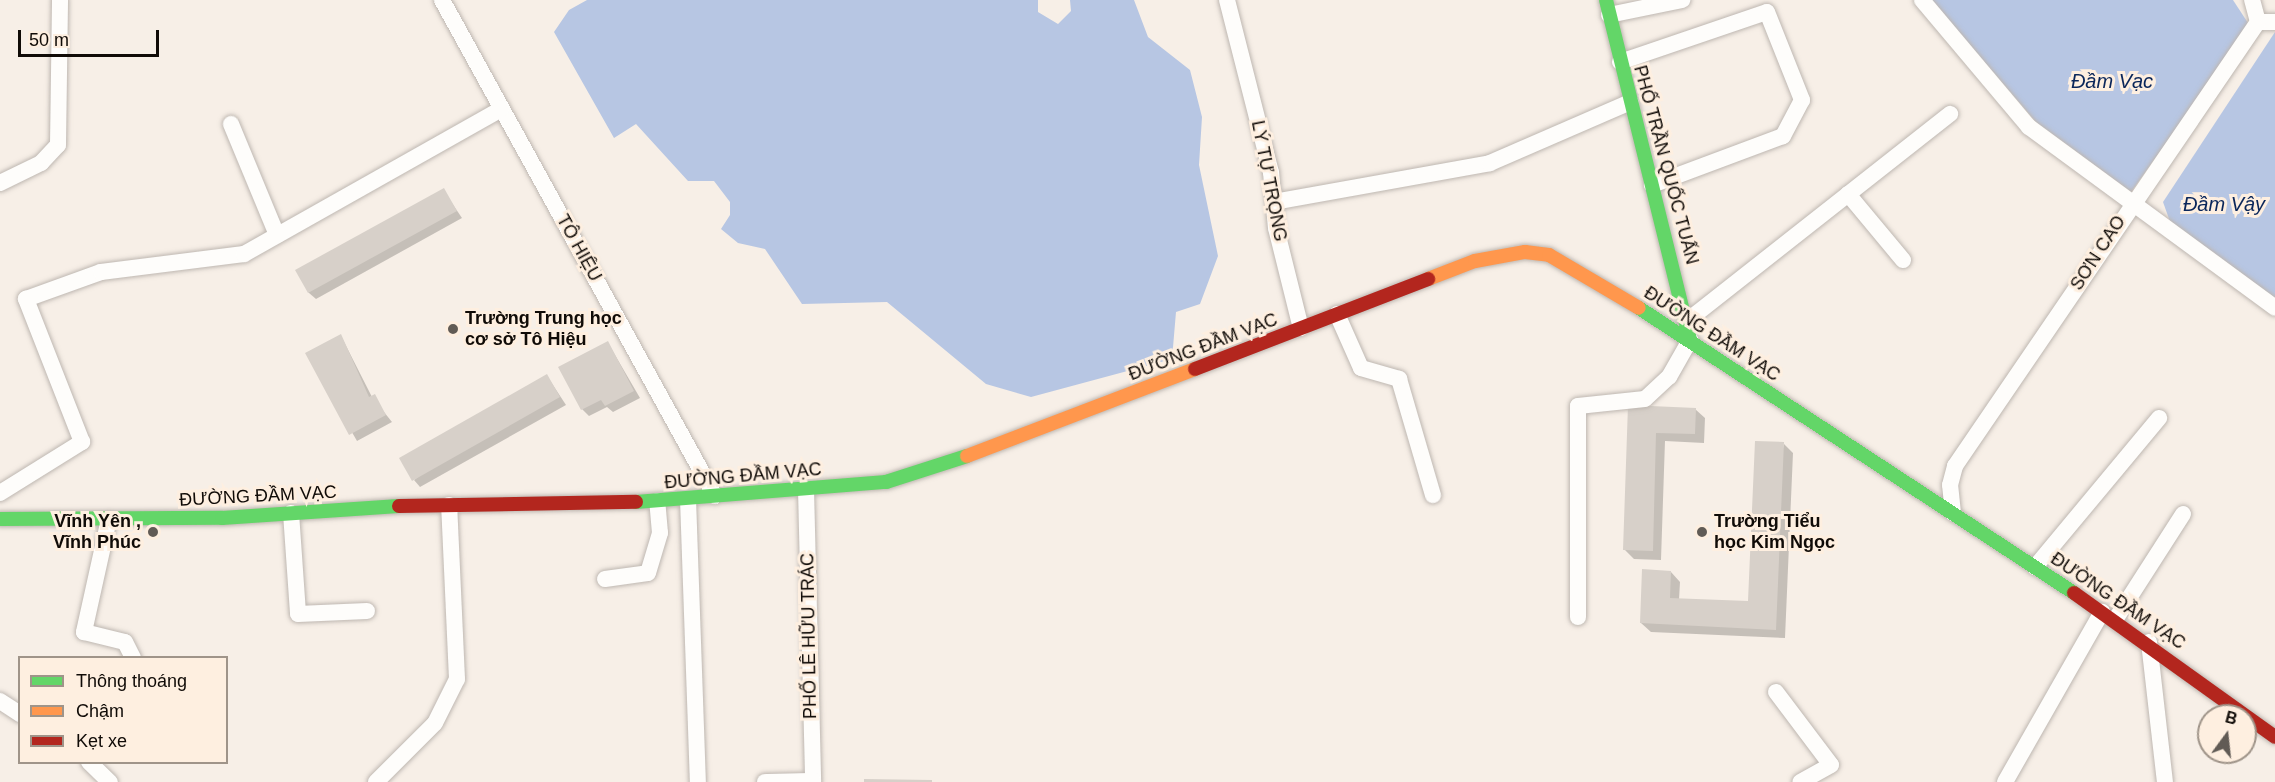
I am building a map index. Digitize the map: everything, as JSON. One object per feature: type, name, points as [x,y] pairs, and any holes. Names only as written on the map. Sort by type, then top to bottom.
[{"type":"street","points":[[0,183],[41,163],[58,145],[60,0]]},
{"type":"street","name":"TÔ HIỆU","points":[[442,0],[715,496]]},
{"type":"street","name":"LÝ TỰ TRỌNG","points":[[1227,0],[1301,328]]},
{"type":"street","points":[[1608,8],[1682,0]]},
{"type":"street","points":[[1922,0],[2029,127],[2130,205],[2275,308]]},
{"type":"street","points":[[2252,0],[2258,22],[2275,22]]},
{"type":"street","name":"PHỐ TRẦN QUỐC TUẤN","points":[[1608,8],[1690,340]]},
{"type":"street","points":[[1620,62],[1767,12],[1802,100],[1783,136],[1652,185]]},
{"type":"street","name":"SƠN CAO","points":[[1953,513],[1950,484],[1954,466],[2130,205],[2258,22]]},
{"type":"street","points":[[1274,202],[1490,163],[1630,102]]},
{"type":"street","points":[[0,493],[82,442],[26,299],[101,272],[244,254],[501,109]]},
{"type":"street","points":[[1687,321],[1950,114]]},
{"type":"street","points":[[231,124],[277,235]]},
{"type":"street","points":[[1848,194],[1903,260]]},
{"type":"street","name":"ĐƯỜNG ĐẦM VẠC","points":[[0,519],[109,519],[448,505],[657,501],[886,482],[960,459],[1475,261],[1525,252],[1549,255],[1588,276],[1690,340],[2149,642],[2275,736]]},
{"type":"street","points":[[1337,314],[1361,368],[1399,380],[1432,495]]},
{"type":"street","points":[[1578,617],[1578,406],[1645,399],[1669,377],[1690,340]]},
{"type":"street","points":[[2036,567],[2159,418]]},
{"type":"street","name":"PHỐ LÊ HỮU TRÁC","points":[[806,489],[813,781]]},
{"type":"street","points":[[688,499],[698,782]]},
{"type":"street","points":[[605,579],[648,573],[660,532],[657,501]]},
{"type":"street","points":[[376,782],[435,723],[457,679],[448,505]]},
{"type":"street","points":[[291,513],[298,614],[367,611]]},
{"type":"street","points":[[2004,782],[2109,616],[2184,514]]},
{"type":"street","points":[[109,519],[84,632],[125,642],[132,656]]},
{"type":"street","points":[[2149,642],[2165,782]]},
{"type":"street","points":[[1776,692],[1831,765],[1800,782]]},
{"type":"street","points":[[0,701],[18,713]]},
{"type":"street","points":[[91,764],[110,782]]},
{"type":"street","points":[[765,782],[813,781]]},
{"type":"water","points":[[587,0],[1038,0],[1038,12],[1058,24],[1071,11],[1070,0],[1134,0],[1148,37],[1190,70],[1202,117],[1199,165],[1218,256],[1200,304],[1176,312],[1172,359],[1031,397],[986,384],[887,302],[802,304],[765,249],[738,243],[721,229],[730,215],[730,202],[714,181],[688,181],[636,124],[614,138],[554,32],[569,10]]},
{"type":"water","name":"Đầm Vạc","points":[[1931,0],[2233,0],[2250,26],[2131,192],[2036,122]]},
{"type":"water","name":"Đầm Vậy","points":[[2275,32],[2275,302],[2173,230],[2163,202]]},
{"type":"building","points":[[444,188],[457,211],[308,293],[295,270]]},
{"type":"building","points":[[341,334],[369,397],[375,394],[386,415],[349,435],[305,353]]},
{"type":"building","points":[[608,341],[634,391],[605,406],[601,400],[581,410],[558,367]]},
{"type":"building","points":[[547,374],[560,397],[412,481],[399,458]]},
{"type":"building","points":[[1628,405],[1696,408],[1695,434],[1656,433],[1653,551],[1623,550]]},
{"type":"building","points":[[1755,441],[1784,442],[1776,630],[1640,623],[1642,569],[1671,571],[1670,598],[1748,601]]},
{"type":"building","points":[[864,779],[932,780],[932,782],[864,782]]},
{"type":"traffic: fast","points":[[1606,0],[1690,340]]},
{"type":"traffic: fast","points":[[1639,308],[2074,593]]},
{"type":"traffic: fast","points":[[636,502],[886,482],[967,456]]},
{"type":"traffic: fast","points":[[0,519],[222,518],[399,506]]},
{"type":"traffic: slow","points":[[1428,279],[1475,261],[1525,252],[1549,255],[1639,308]]},
{"type":"traffic: slow","points":[[967,456],[1195,369]]},
{"type":"traffic: jam","points":[[1195,369],[1428,279]]},
{"type":"traffic: jam","points":[[399,506],[636,502]]},
{"type":"traffic: jam","points":[[2074,593],[2275,737]]},
{"type":"place","name":"Trường Trung học cơ sở Tô Hiệu","points":[[453,329]]},
{"type":"place","name":"Vĩnh Yên , Vĩnh Phúc","points":[[153,532]]},
{"type":"place","name":"Trường Tiểu học Kim Ngọc","points":[[1702,532]]}]
